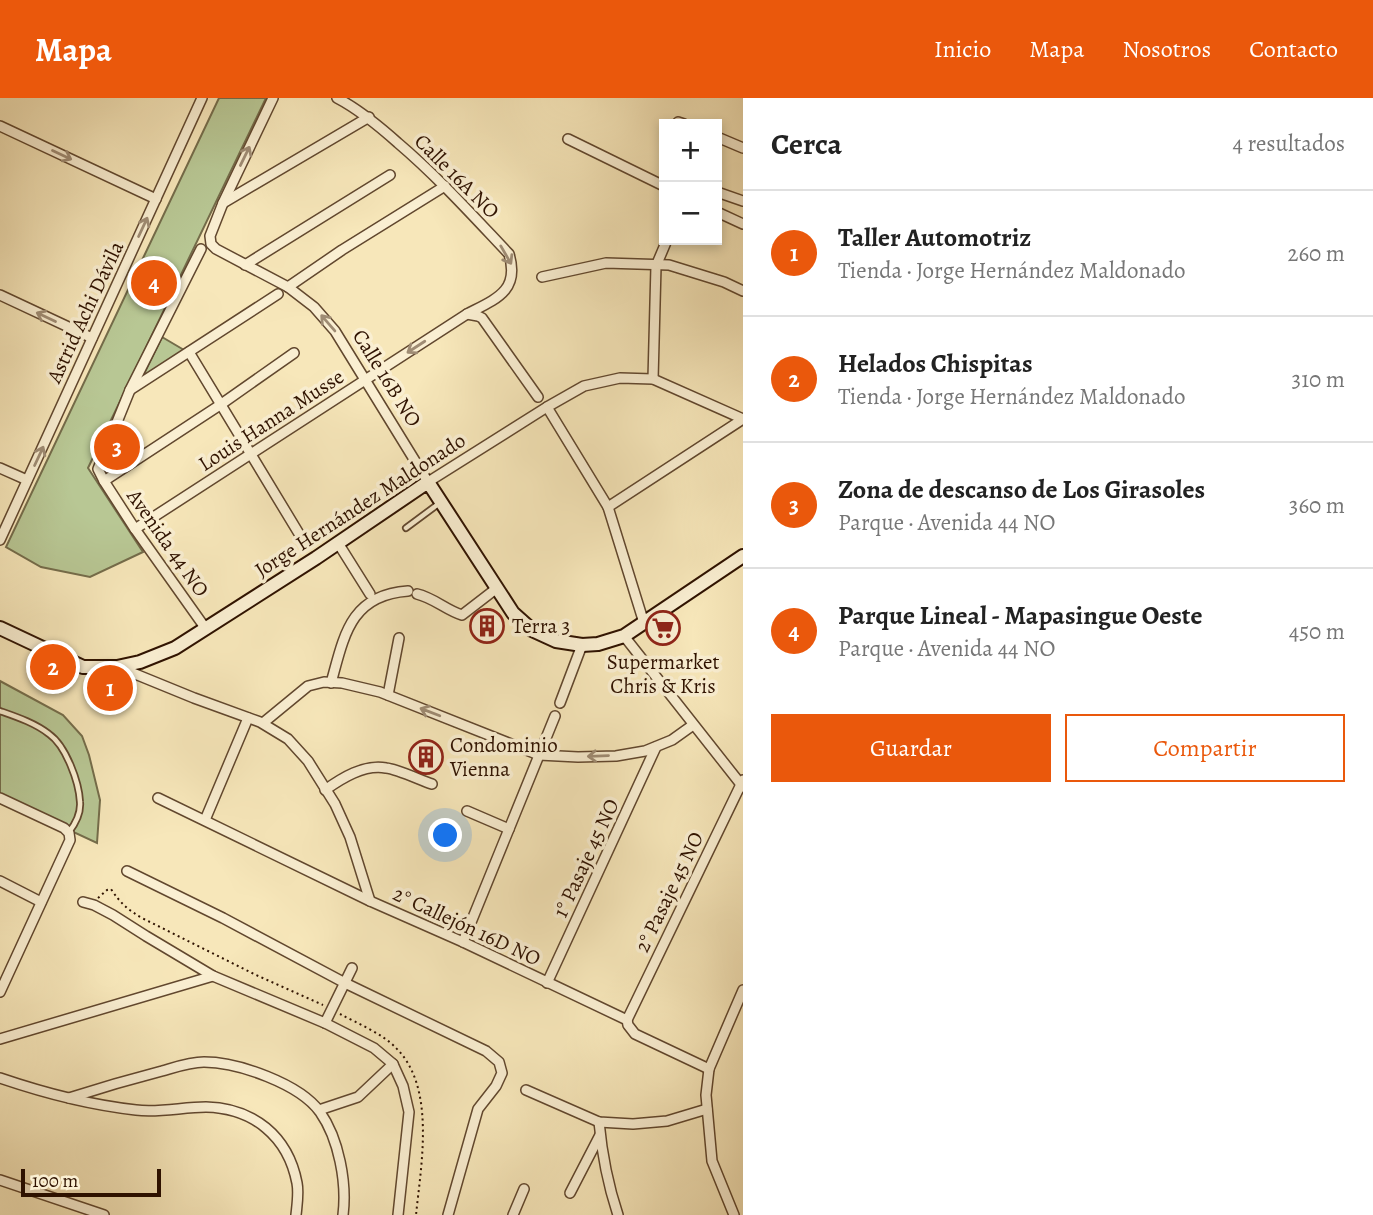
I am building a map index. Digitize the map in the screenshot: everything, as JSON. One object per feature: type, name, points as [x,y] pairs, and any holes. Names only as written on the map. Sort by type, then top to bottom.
[{"type":"street","name":"Astrid Achi Dávila","points":[[0,540],[202,98]]},
{"type":"street","points":[[223,203],[273,98]]},
{"type":"street","name":"Calle 16A NO","points":[[337,98],[369,117],[415,157],[509,254],[513,267],[511,282],[497,298]]},
{"type":"street","points":[[223,203],[369,117]]},
{"type":"street","points":[[0,126],[156,199]]},
{"type":"street","points":[[568,139],[659,184]]},
{"type":"street","points":[[722,139],[743,148]]},
{"type":"street","points":[[245,265],[390,175]]},
{"type":"street","points":[[288,287],[445,186]]},
{"type":"street","points":[[722,194],[743,201]]},
{"type":"street","name":"Calle 16B NO","points":[[223,203],[210,236],[216,249],[288,287],[314,307],[335,331],[428,482],[513,612],[533,630],[556,641],[582,645]]},
{"type":"street","points":[[722,214],[743,224]]},
{"type":"street","points":[[653,379],[656,265],[665,245]]},
{"type":"street","name":"Avenida 44 NO","points":[[201,249],[130,390],[98,469],[135,528],[206,629]]},
{"type":"street","points":[[542,277],[606,263],[669,265],[724,282],[743,291]]},
{"type":"street","points":[[130,390],[278,294]]},
{"type":"street","points":[[0,295],[92,338]]},
{"type":"street","name":"Louis Hanna Musse","points":[[135,528],[467,314],[497,298]]},
{"type":"street","points":[[467,314],[482,318],[538,397]]},
{"type":"street","points":[[189,352],[301,537]]},
{"type":"street","points":[[104,481],[294,353]]},
{"type":"street","name":"Jorge Hernández Maldonado","points":[[0,628],[83,667],[117,667],[140,662],[175,648],[428,482],[584,386],[620,378],[653,379],[743,419]]},
{"type":"street","points":[[547,407],[608,508],[644,623]]},
{"type":"street","points":[[608,508],[743,419]]},
{"type":"street","points":[[0,468],[27,481]]},
{"type":"street","points":[[338,543],[370,594]]},
{"type":"street","points":[[560,703],[582,645],[598,645],[624,636],[743,556]]},
{"type":"street","points":[[331,683],[346,632],[362,608],[384,596],[413,593],[427,596],[452,612],[462,615],[497,588]]},
{"type":"street","points":[[624,636],[742,784]]},
{"type":"street","points":[[388,695],[399,638]]},
{"type":"street","points":[[117,667],[263,723],[288,739],[308,761],[335,804],[350,837],[370,901]]},
{"type":"street","points":[[263,723],[307,686],[316,683],[342,683],[388,695],[539,755],[578,757],[645,751],[672,740],[693,725]]},
{"type":"street","points":[[463,942],[555,716]]},
{"type":"street","points":[[205,820],[248,718]]},
{"type":"street","name":"1° Pasaje 45 NO","points":[[547,983],[656,747]]},
{"type":"street","points":[[325,790],[352,773],[386,767],[432,784]]},
{"type":"street","name":"2° Pasaje 45 NO","points":[[627,1020],[742,784]]},
{"type":"street","points":[[0,798],[64,828],[69,833],[70,840],[0,992]]},
{"type":"street","name":"2° Callejón 16D NO","points":[[158,798],[370,901],[627,1020],[635,1034],[709,1069]]},
{"type":"street","points":[[467,811],[509,829]]},
{"type":"street","points":[[127,871],[345,983],[486,1051],[499,1062],[502,1073],[496,1086],[478,1109],[449,1215]]},
{"type":"street","points":[[0,881],[41,902]]},
{"type":"street","points":[[83,902],[113,915],[213,976],[325,1023],[374,1048],[393,1064],[403,1086],[409,1112],[398,1215]]},
{"type":"street","points":[[325,1023],[352,968]]},
{"type":"street","points":[[0,1039],[213,976]]},
{"type":"street","points":[[734,1215],[712,1161],[706,1096],[709,1069],[743,990]]},
{"type":"street","points":[[69,1098],[187,1064],[206,1062],[265,1074],[301,1094],[319,1110],[330,1128],[342,1168],[343,1215]]},
{"type":"street","points":[[319,1110],[358,1097],[393,1064]]},
{"type":"street","points":[[0,1078],[69,1098],[138,1111],[203,1107],[238,1112],[259,1122],[278,1140],[290,1157],[298,1186],[296,1215]]},
{"type":"street","points":[[526,1090],[599,1122],[633,1124],[667,1121],[707,1109]]},
{"type":"street","points":[[599,1122],[611,1193],[618,1215]]},
{"type":"street","points":[[570,1193],[600,1135]]},
{"type":"street","points":[[0,1180],[104,1215]]},
{"type":"street","points":[[513,1215],[524,1189]]},
{"type":"lane","points":[[406,527],[441,502]]},
{"type":"lane","points":[[0,711],[52,735],[65,752],[80,803],[77,821],[69,833]]},
{"type":"green space","points":[[219,98],[266,98],[88,468],[143,552],[90,577],[41,567],[6,547]]},
{"type":"green space","points":[[162,337],[184,350],[141,380]]},
{"type":"green space","points":[[0,681],[63,715],[82,736],[100,800],[97,843],[0,798]]},
{"type":"place","name":"Parque Lineal - Mapasingue Oeste","points":[[154,283]]},
{"type":"place","name":"Zona de descanso de Los Girasoles","points":[[117,447]]},
{"type":"place","name":"Terra 3","points":[[487,626]]},
{"type":"place","name":"Supermarket Chris & Kris","points":[[663,628]]},
{"type":"place","name":"Helados Chispitas","points":[[53,667]]},
{"type":"place","name":"Taller Automotriz","points":[[110,688]]},
{"type":"place","name":"Condominio Vienna","points":[[426,757]]}]
